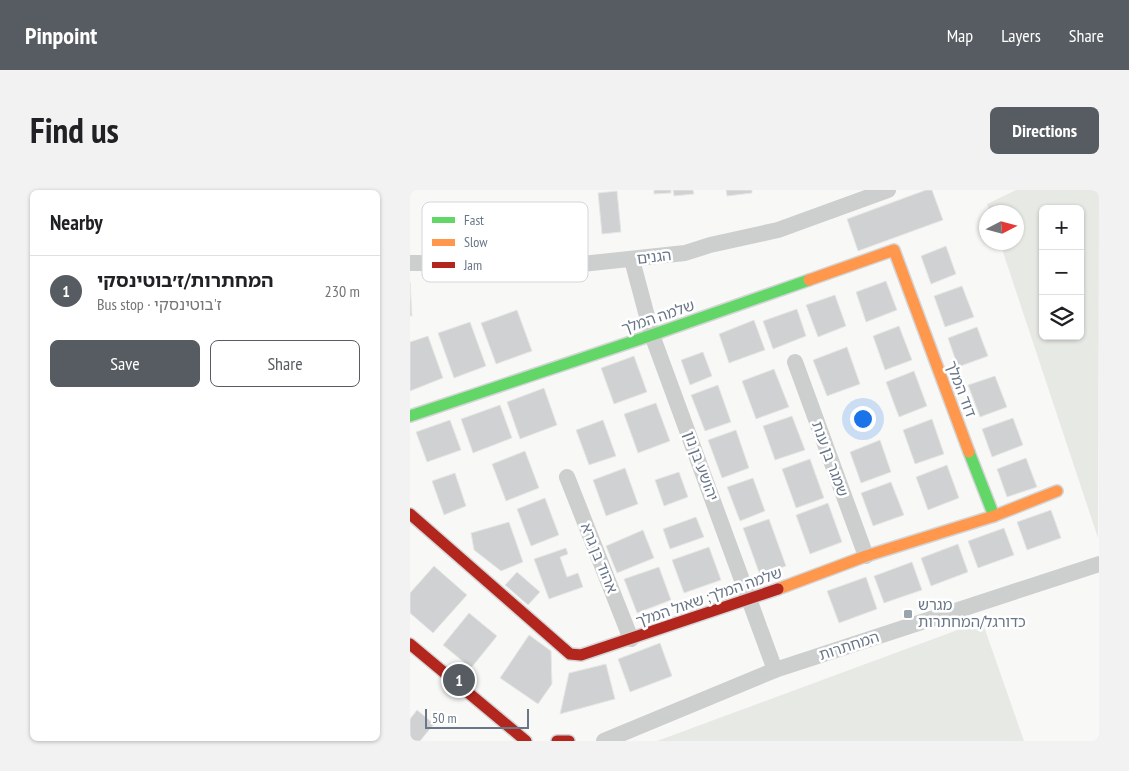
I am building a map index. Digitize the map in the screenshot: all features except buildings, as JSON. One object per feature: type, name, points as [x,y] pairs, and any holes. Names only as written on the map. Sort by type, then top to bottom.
[{"type":"street","name":"הגנים","points":[[588,264],[685,253],[710,245],[778,230],[888,190]]},
{"type":"street","name":"שלמה המלך","points":[[410,416],[652,335],[894,250],[900,272]]},
{"type":"street","name":"יהושע בן נון","points":[[632,260],[652,335],[775,670]]},
{"type":"street","name":"דוד המלך","points":[[900,272],[994,516]]},
{"type":"street","name":"שמגר בן ענת","points":[[795,362],[866,556]]},
{"type":"street","name":"אהוד בן גרא","points":[[567,477],[632,639]]},
{"type":"street","name":"שלמה המלך; שאול המלך","points":[[410,514],[570,654],[581,655],[750,600],[866,556],[994,516],[1057,491]]},
{"type":"street","name":"המחתרות","points":[[604,741],[775,670],[1099,564]]},
{"type":"street","points":[[410,644],[526,741]]},
{"type":"street","points":[[557,741],[569,741]]},
{"type":"shaded area","points":[[1016,190],[1099,190],[1098,538],[1002,250],[1024,250],[1024,205],[987,205]]},
{"type":"shaded area","points":[[982,621],[1024,741],[657,741]]},
{"type":"traffic: fast","points":[[410,416],[809,280]]},
{"type":"traffic: fast","points":[[969,452],[994,516]]},
{"type":"traffic: slow","points":[[809,280],[894,250],[969,452]]},
{"type":"traffic: slow","points":[[778,589],[866,556],[994,516],[1057,491]]},
{"type":"traffic: jam","points":[[410,514],[570,654],[581,655],[778,589]]},
{"type":"traffic: jam","points":[[410,644],[526,741]]},
{"type":"traffic: jam","points":[[557,741],[569,741]]},
{"type":"place","name":"מגרש כדורגל/המחתרות","points":[[908,614]]},
{"type":"place","name":"המחתרות/ז׳בוטינסקי","points":[[459,680]]}]
